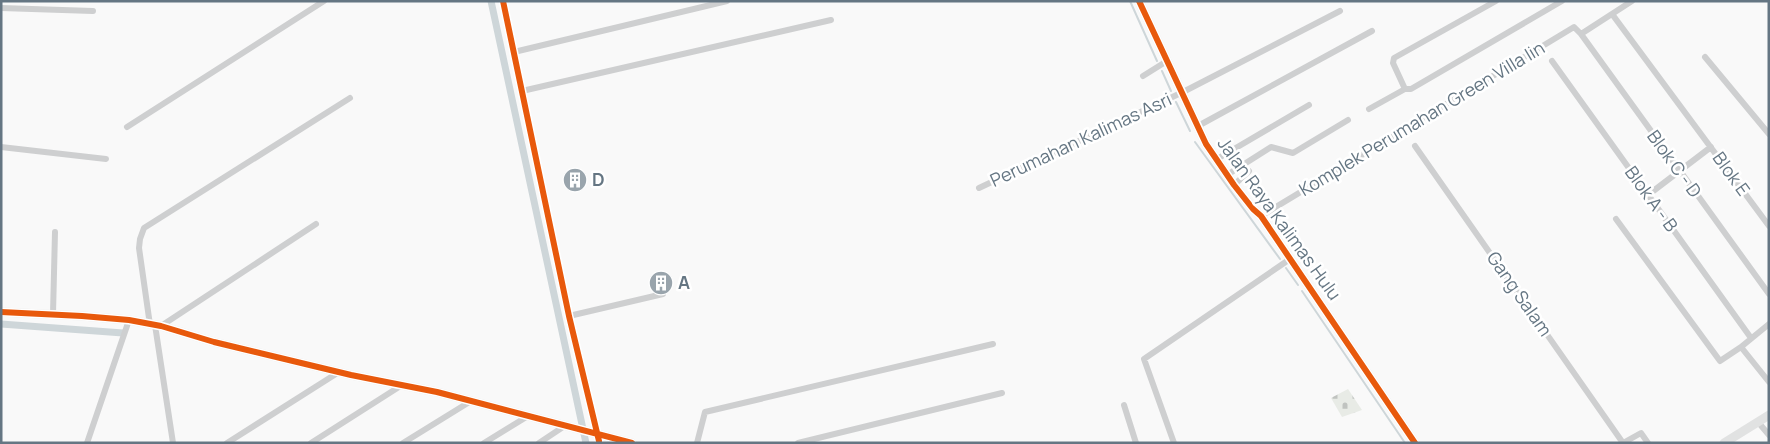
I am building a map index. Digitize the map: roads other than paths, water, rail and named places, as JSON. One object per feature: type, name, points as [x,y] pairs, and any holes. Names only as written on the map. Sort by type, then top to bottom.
[{"type":"street","points":[[127,127],[324,1]]},
{"type":"street","points":[[503,1],[595,436]]},
{"type":"street","points":[[514,52],[727,1]]},
{"type":"street","name":"Jalan Raya Kalimas Hulu","points":[[1140,1],[1206,144],[1234,185],[1261,216],[1360,359],[1415,443]]},
{"type":"street","points":[[1405,89],[1393,62],[1394,58],[1496,1]]},
{"type":"street","points":[[1369,109],[1405,89],[1411,89],[1562,1]]},
{"type":"street","points":[[1581,34],[1632,1]]},
{"type":"street","points":[[1,8],[93,11]]},
{"type":"street","name":"Perumahan Kalimas Asri","points":[[979,188],[1183,92],[1340,11]]},
{"type":"street","name":"Blok E","points":[[1612,14],[1769,226]]},
{"type":"street","points":[[522,91],[831,20]]},
{"type":"street","name":"Komplek Perumahan Green Villa Iin","points":[[1261,216],[1574,26],[1581,34]]},
{"type":"street","points":[[1198,126],[1372,31]]},
{"type":"street","name":"Blok C - D","points":[[1581,34],[1769,294]]},
{"type":"street","points":[[1705,57],[1769,134]]},
{"type":"street","points":[[1143,76],[1167,61]]},
{"type":"street","name":"Blok A - B","points":[[1552,61],[1751,338]]},
{"type":"street","points":[[173,443],[155,325],[139,248],[144,228],[350,98]]},
{"type":"street","points":[[1217,159],[1309,105]]},
{"type":"street","points":[[1227,175],[1271,147],[1293,153],[1348,120]]},
{"type":"street","name":"Gang Salam","points":[[1415,146],[1623,443],[1641,433],[1648,443]]},
{"type":"street","points":[[1,147],[106,159]]},
{"type":"street","points":[[1648,195],[1711,147]]},
{"type":"street","points":[[1234,185],[1248,171]]},
{"type":"street","points":[[1616,219],[1720,361],[1769,324]]},
{"type":"street","points":[[155,325],[316,224]]},
{"type":"street","points":[[53,314],[54,232]]},
{"type":"street","points":[[1174,443],[1144,359],[1290,259]]},
{"type":"street","points":[[569,316],[663,294]]},
{"type":"street","points":[[1,312],[53,314],[155,325],[214,342],[471,401],[579,428],[595,436],[632,443]]},
{"type":"street","points":[[86,443],[128,323]]},
{"type":"street","points":[[697,443],[705,412],[993,344]]},
{"type":"street","points":[[1741,347],[1769,382]]},
{"type":"street","points":[[227,443],[340,372]]},
{"type":"street","points":[[311,443],[402,385]]},
{"type":"street","points":[[798,443],[1002,393]]},
{"type":"street","points":[[403,443],[471,401]]},
{"type":"street","points":[[1124,405],[1136,443]]},
{"type":"street","points":[[1724,443],[1769,415]]},
{"type":"street","points":[[484,443],[528,416]]},
{"type":"street","points":[[1758,422],[1769,435]]},
{"type":"street","points":[[539,443],[566,425]]},
{"type":"waterway","points":[[491,1],[586,443]]},
{"type":"waterway","points":[[1130,1],[1157,61]]},
{"type":"waterway","points":[[1162,71],[1171,91]]},
{"type":"waterway","points":[[1176,102],[1190,131]]},
{"type":"waterway","points":[[1195,142],[1280,259]]},
{"type":"waterway","points":[[1286,268],[1298,285]]},
{"type":"waterway","points":[[1302,291],[1405,443]]},
{"type":"waterway","points":[[1,324],[123,333]]},
{"type":"place","name":"D","points":[[575,180]]},
{"type":"place","name":"A","points":[[661,283]]}]
